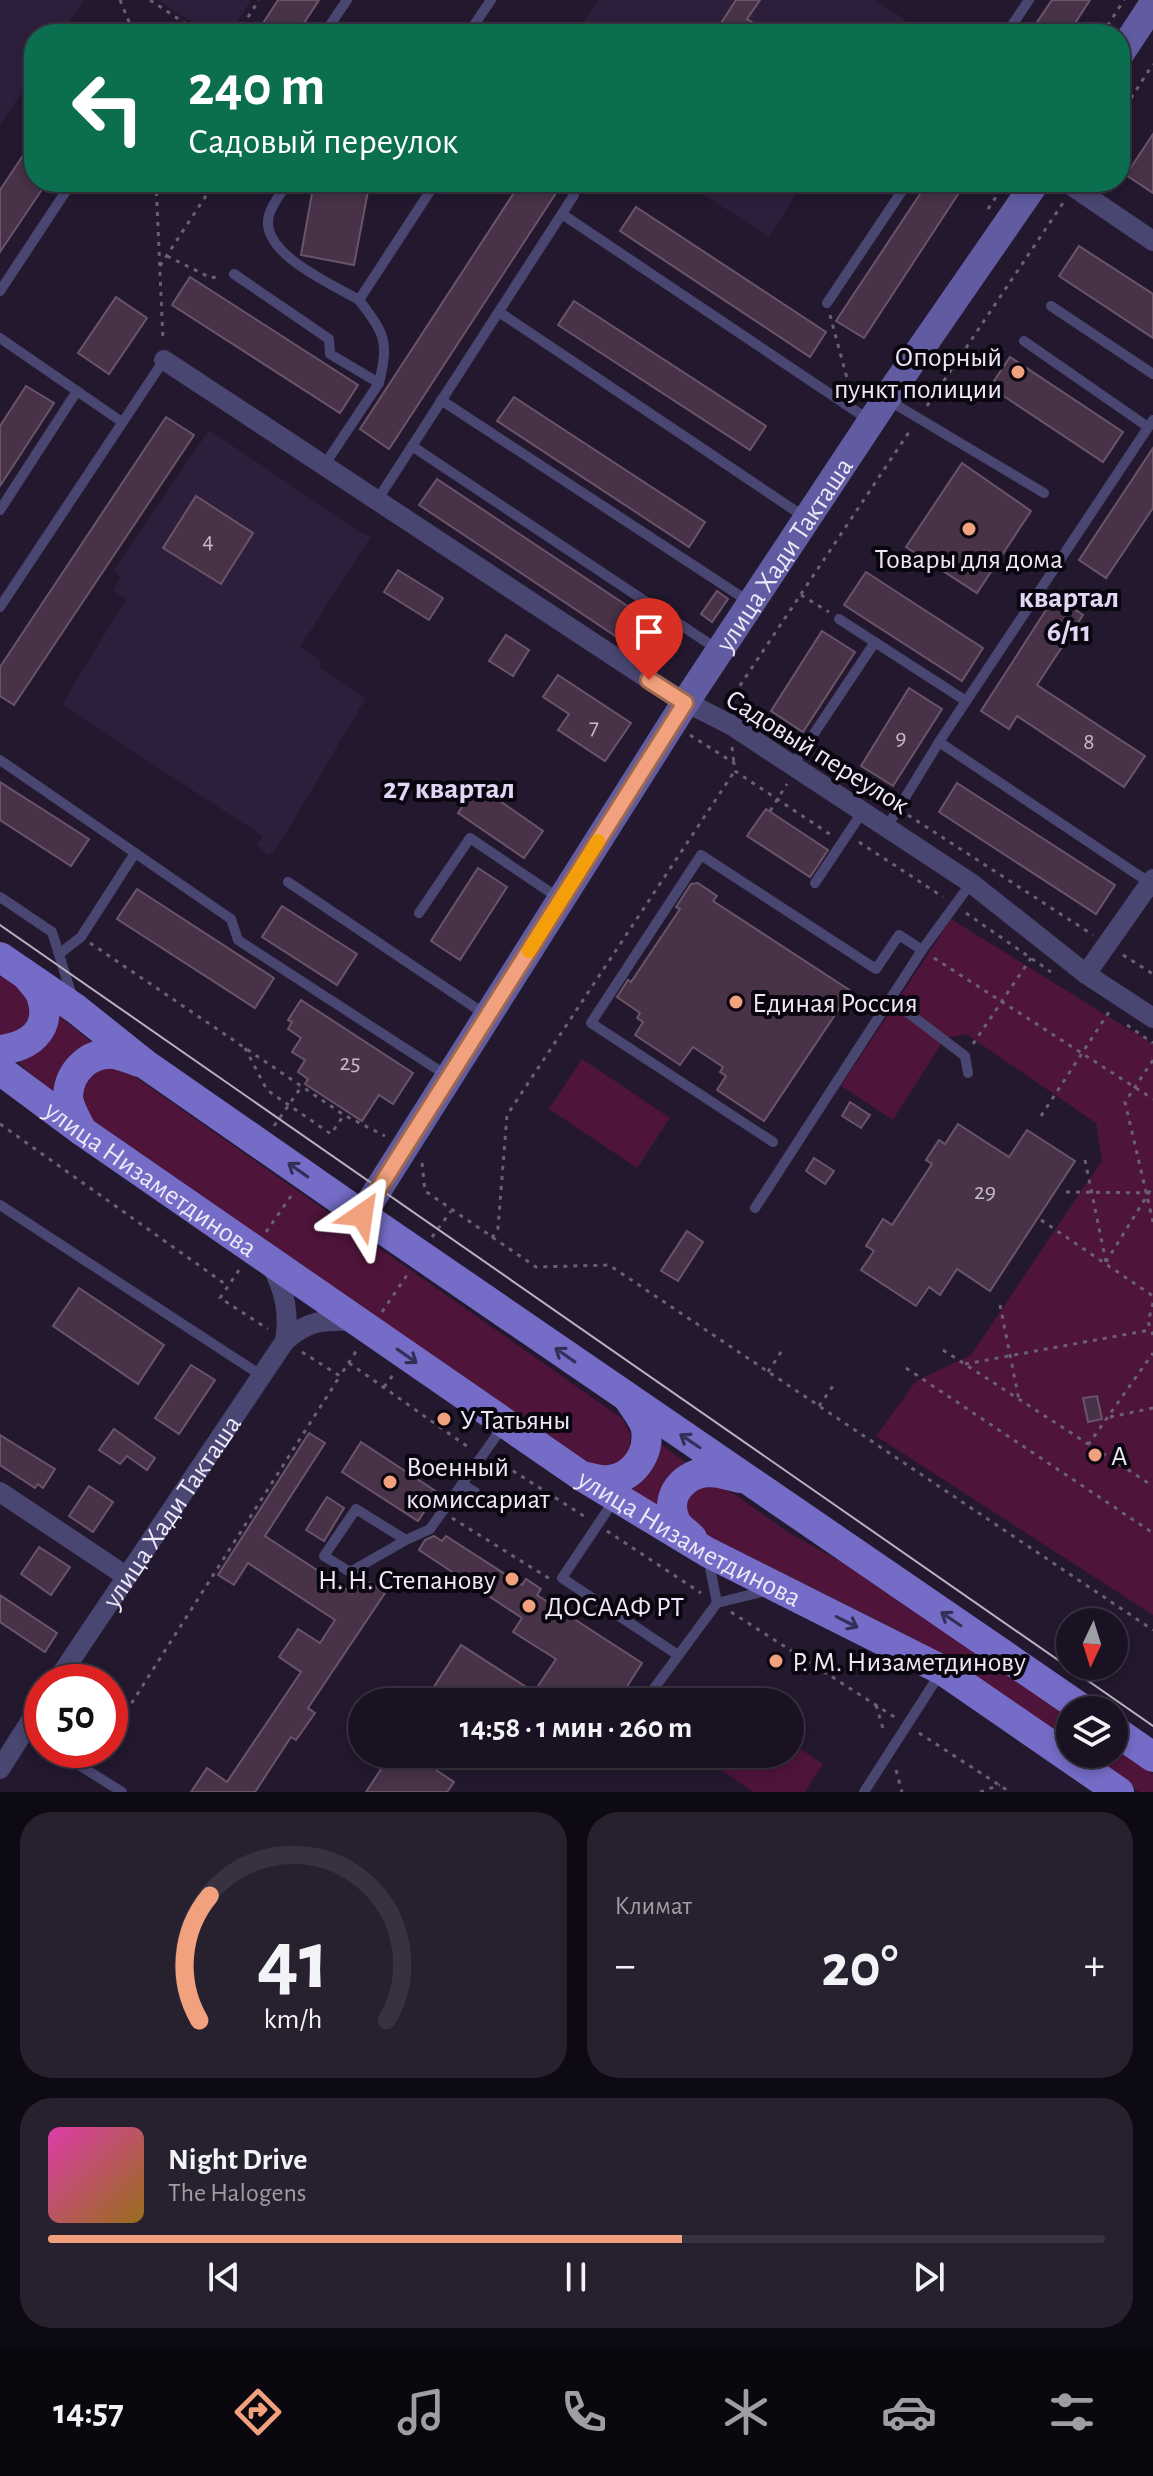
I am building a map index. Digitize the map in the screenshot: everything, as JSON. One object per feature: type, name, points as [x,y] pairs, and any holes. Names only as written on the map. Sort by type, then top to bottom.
[{"type":"main road","points":[[1130,39],[1153,4]]},
{"type":"main road","name":"улица Хади Такташа","points":[[362,1215],[679,713],[808,519],[871,411],[1029,192]]},
{"type":"main road","points":[[0,957],[76,1009],[145,1064],[362,1215],[1064,1696]]},
{"type":"main road","points":[[0,1050],[22,1047],[36,1036],[43,1017],[42,997],[26,974]]},
{"type":"main road","points":[[82,1131],[67,1098],[79,1065],[94,1057],[113,1054],[145,1064]]},
{"type":"main road","name":"улица Низаметдинова","points":[[0,1070],[257,1256],[583,1477],[707,1552],[942,1670],[1119,1792]]},
{"type":"main road","points":[[583,1477],[609,1481],[629,1474],[641,1460],[647,1443],[646,1426],[629,1399]]},
{"type":"main road","points":[[707,1552],[675,1521],[672,1502],[678,1486],[692,1475],[712,1472],[747,1479]]},
{"type":"main road","points":[[1128,1740],[1153,1757]]},
{"type":"street","points":[[1080,192],[1153,241]]},
{"type":"street","name":"Садовый переулок","points":[[164,360],[376,502],[679,713],[731,725],[863,811],[971,883],[1086,974],[1153,1018]]},
{"type":"street","points":[[1086,974],[1152,883]]},
{"type":"street","points":[[257,1256],[286,1301],[288,1325],[284,1340]]},
{"type":"street","points":[[284,1340],[300,1328],[317,1321],[366,1327]]},
{"type":"street","name":"улица Хади Такташа","points":[[68,1664],[284,1340]]},
{"type":"street","points":[[0,1492],[126,1576]]},
{"type":"street","points":[[3,1758],[23,1731]]},
{"type":"lane","points":[[331,24],[347,0]]},
{"type":"lane","points":[[475,24],[491,0]]},
{"type":"lane","points":[[1013,24],[1029,0]]},
{"type":"lane","points":[[0,291],[65,192]]},
{"type":"lane","points":[[282,192],[269,214],[270,230],[280,251],[359,300],[381,329],[384,342],[379,383],[323,467]]},
{"type":"lane","points":[[359,300],[429,192]]},
{"type":"lane","points":[[827,303],[901,192]]},
{"type":"lane","points":[[376,502],[574,195]]},
{"type":"lane","points":[[562,214],[871,411],[919,418],[1044,493]]},
{"type":"lane","points":[[234,274],[329,339],[330,354],[379,383]]},
{"type":"lane","points":[[1051,306],[1153,374]]},
{"type":"lane","points":[[499,312],[808,519]]},
{"type":"lane","points":[[0,338],[122,422]]},
{"type":"lane","points":[[887,827],[939,742],[1151,423],[1024,341]]},
{"type":"lane","points":[[0,607],[164,360]]},
{"type":"lane","points":[[0,510],[77,391]]},
{"type":"lane","points":[[441,400],[752,604]]},
{"type":"lane","points":[[412,446],[720,651]]},
{"type":"lane","points":[[839,619],[966,701]]},
{"type":"lane","points":[[796,767],[805,748],[875,642]]},
{"type":"lane","points":[[939,742],[1152,883]]},
{"type":"lane","points":[[0,760],[231,919],[238,940],[449,1077]]},
{"type":"lane","points":[[815,883],[863,811]]},
{"type":"lane","points":[[419,913],[470,838],[561,900]]},
{"type":"lane","points":[[59,954],[81,937],[135,853]]},
{"type":"lane","points":[[773,1142],[591,1023],[701,855],[876,969],[899,935],[922,950]]},
{"type":"lane","points":[[288,882],[488,1016]]},
{"type":"lane","points":[[755,1208],[922,950],[971,883]]},
{"type":"lane","points":[[0,897],[52,932],[76,1009]]},
{"type":"lane","points":[[890,999],[965,1056],[968,1073]]},
{"type":"lane","points":[[0,1205],[262,1376]]},
{"type":"lane","points":[[406,1540],[356,1509],[324,1556],[350,1572],[430,1529],[505,1423]]},
{"type":"lane","points":[[462,1484],[475,1492]]},
{"type":"lane","points":[[617,1496],[562,1578],[678,1655]]},
{"type":"lane","points":[[707,1552],[717,1603]]},
{"type":"lane","points":[[654,1688],[717,1603],[779,1588]]},
{"type":"lane","points":[[864,1792],[942,1670]]},
{"type":"lane","points":[[84,1768],[122,1792]]},
{"type":"path","points":[[120,0],[130,24]]},
{"type":"path","points":[[150,0],[186,24]]},
{"type":"path","points":[[243,24],[259,0]]},
{"type":"path","points":[[1108,24],[1124,0]]},
{"type":"path","points":[[1130,100],[1153,64]]},
{"type":"path","points":[[156,192],[164,360]]},
{"type":"path","points":[[160,266],[209,192]]},
{"type":"path","points":[[1064,192],[919,418],[731,699],[1153,974]]},
{"type":"path","points":[[167,256],[211,278],[234,274]]},
{"type":"path","points":[[827,303],[871,411]]},
{"type":"path","points":[[801,595],[839,619]]},
{"type":"path","points":[[679,713],[734,763],[735,771],[842,842],[853,838],[1057,976]]},
{"type":"path","points":[[770,811],[796,767]]},
{"type":"path","points":[[81,937],[344,1115],[391,1139]]},
{"type":"path","points":[[922,950],[1153,1099]]},
{"type":"path","points":[[965,1056],[1031,958]]},
{"type":"path","points":[[1041,1116],[1120,996]]},
{"type":"path","points":[[1120,1020],[1153,1043]]},
{"type":"path","points":[[244,1047],[267,1090],[288,1105],[331,1134],[344,1115]]},
{"type":"path","points":[[1153,1060],[1125,1102],[1153,1222]]},
{"type":"path","points":[[273,1127],[302,1086]]},
{"type":"path","points":[[0,1124],[228,1286]]},
{"type":"path","points":[[421,1158],[425,1191],[536,1267],[609,1265],[1153,1630]]},
{"type":"path","points":[[1085,1160],[1106,1262]]},
{"type":"path","points":[[1106,1262],[1153,1186]]},
{"type":"path","points":[[295,1189],[257,1256],[220,1298],[340,1376]]},
{"type":"path","points":[[1066,1192],[1153,1193]]},
{"type":"path","points":[[428,1243],[452,1210]]},
{"type":"path","points":[[1041,1220],[1153,1296]]},
{"type":"path","points":[[128,1709],[349,1363],[366,1327],[410,1270]]},
{"type":"path","points":[[1153,1303],[1148,1313],[1153,1335]]},
{"type":"path","points":[[1000,1305],[1019,1400]]},
{"type":"path","points":[[963,1364],[1150,1330]]},
{"type":"path","points":[[768,1372],[783,1349]]},
{"type":"path","points":[[943,1350],[1153,1486]]},
{"type":"path","points":[[1088,1445],[1153,1353]]},
{"type":"path","points":[[349,1363],[468,1448],[484,1453],[598,1525],[1010,1792]]},
{"type":"path","points":[[906,1368],[1153,1533]]},
{"type":"path","points":[[819,1406],[835,1383]]},
{"type":"path","points":[[1107,1418],[1153,1408]]},
{"type":"path","points":[[442,1512],[547,1579],[562,1578]]},
{"type":"path","points":[[980,1792],[1000,1785]]},
{"type":"shaded area","points":[[0,0],[84,0],[68,24],[24,24],[24,90],[0,125]]},
{"type":"shaded area","points":[[158,0],[251,0],[235,24],[195,24]]},
{"type":"shaded area","points":[[598,0],[875,0],[906,20],[903,24],[582,24]]},
{"type":"shaded area","points":[[699,192],[797,192],[769,237]]},
{"type":"shaded area","points":[[209,430],[371,536],[300,647],[322,662],[319,667],[366,698],[278,846],[269,856],[257,845],[263,836],[62,705],[126,599],[113,590],[121,578],[114,571]]},
{"type":"shaded area","points":[[951,919],[1153,1044],[1153,1615],[876,1436],[916,1381],[971,1355],[1102,1160],[1096,1123],[966,1034],[945,1038],[893,1120],[841,1086]]},
{"type":"shaded area","points":[[0,973],[31,996],[27,1030],[0,1040]]},
{"type":"shaded area","points":[[55,1013],[98,1047],[58,1097],[19,1063],[45,1047]]},
{"type":"shaded area","points":[[582,1059],[670,1118],[637,1168],[549,1109]]},
{"type":"shaded area","points":[[98,1069],[121,1069],[134,1076],[623,1419],[631,1436],[628,1457],[598,1472],[88,1121],[83,1093],[87,1082]]},
{"type":"shaded area","points":[[654,1439],[692,1467],[659,1514],[621,1492]]},
{"type":"shaded area","points":[[701,1487],[719,1487],[791,1534],[869,1577],[1056,1707],[1056,1736],[698,1537],[683,1503]]},
{"type":"shaded area","points":[[804,1751],[823,1764],[805,1792],[754,1792],[718,1768],[804,1768]]},
{"type":"shaded area","points":[[1128,1757],[1153,1774],[1153,1792],[1139,1792],[1104,1768],[1128,1768]]},
{"type":"building","points":[[278,0],[319,0],[303,24],[262,24]]},
{"type":"building","points":[[736,0],[760,0],[747,19],[755,24],[720,24]]},
{"type":"building","points":[[1052,0],[1090,0],[1074,24],[1036,24]]},
{"type":"building","points":[[1153,134],[1153,193],[1130,178],[1130,169]]},
{"type":"building","points":[[24,154],[24,192],[40,192],[0,252],[0,190]]},
{"type":"building","points":[[312,192],[368,192],[354,265],[301,255]]},
{"type":"building","points":[[514,192],[556,193],[389,449],[360,429]]},
{"type":"building","points":[[921,192],[959,192],[864,338],[836,321]]},
{"type":"building","points":[[636,207],[826,332],[810,357],[620,231]]},
{"type":"building","points":[[1079,246],[1153,294],[1153,338],[1059,276]]},
{"type":"building","points":[[190,277],[358,385],[340,413],[172,305]]},
{"type":"building","points":[[116,297],[147,318],[109,374],[78,353]]},
{"type":"building","points":[[574,301],[766,426],[750,450],[558,325]]},
{"type":"building","points":[[1010,357],[1123,432],[1103,462],[990,387]]},
{"type":"building","points":[[26,386],[54,403],[0,486],[0,426]]},
{"type":"building","points":[[514,397],[705,522],[689,547],[497,421]]},
{"type":"building","points":[[166,417],[194,435],[14,705],[0,696],[0,667]]},
{"type":"building","points":[[1153,448],[1153,508],[1106,578],[1079,560]]},
{"type":"building","name":"Товары для дома","points":[[962,463],[1031,511],[977,593],[906,547]]},
{"type":"building","points":[[437,479],[644,617],[626,643],[419,505]]},
{"type":"building","points":[[196,496],[253,533],[221,584],[163,548]]},
{"type":"building","points":[[398,570],[443,598],[429,620],[384,592]]},
{"type":"building","points":[[866,572],[983,648],[962,681],[844,605]]},
{"type":"building","points":[[717,591],[728,599],[712,622],[701,614]]},
{"type":"building","points":[[1055,596],[1083,615],[1037,685],[1145,756],[1124,787],[1017,716],[1009,729],[981,711]]},
{"type":"building","points":[[822,631],[855,652],[803,732],[771,711]]},
{"type":"building","points":[[506,635],[529,650],[513,676],[489,661]]},
{"type":"building","points":[[558,675],[631,723],[605,761],[558,730],[569,714],[543,697]]},
{"type":"building","points":[[909,688],[942,709],[893,786],[861,766]]},
{"type":"building","points":[[0,782],[89,839],[71,866],[0,820]]},
{"type":"building","points":[[957,783],[1115,885],[1096,914],[939,812]]},
{"type":"building","points":[[477,785],[543,831],[524,858],[458,813]]},
{"type":"building","points":[[766,809],[828,850],[810,877],[747,836]]},
{"type":"building","points":[[478,868],[507,887],[460,960],[431,941]]},
{"type":"building","name":"Единая Россия","points":[[698,883],[717,896],[713,901],[854,993],[844,1008],[841,1006],[764,1121],[717,1090],[726,1076],[720,1072],[723,1067],[693,1047],[680,1065],[635,1035],[643,1022],[637,1018],[640,1013],[617,997],[628,980],[631,982],[680,909],[676,907],[691,884]]},
{"type":"building","points":[[137,889],[274,978],[255,1008],[117,919]]},
{"type":"building","points":[[282,906],[357,954],[337,985],[262,937]]},
{"type":"building","points":[[301,1000],[413,1073],[393,1104],[379,1095],[362,1121],[305,1084],[308,1079],[298,1072],[305,1060],[292,1052],[301,1038],[288,1029],[292,1022],[288,1020]]},
{"type":"building","points":[[850,1102],[870,1115],[861,1128],[842,1116]]},
{"type":"building","points":[[958,1124],[1009,1157],[1027,1130],[1075,1161],[990,1291],[957,1269],[940,1295],[929,1287],[916,1306],[861,1270],[874,1251],[866,1246],[883,1219],[892,1225],[932,1164],[926,1160],[939,1140],[945,1144]]},
{"type":"building","points":[[814,1158],[834,1171],[825,1184],[806,1171]]},
{"type":"building","points":[[687,1231],[703,1242],[678,1281],[661,1271]]},
{"type":"building","points":[[79,1288],[164,1345],[138,1384],[53,1326]]},
{"type":"building","points":[[191,1365],[215,1380],[179,1434],[155,1418]]},
{"type":"building","points":[[1097,1396],[1102,1419],[1088,1422],[1083,1398]]},
{"type":"building","points":[[114,1429],[155,1458],[147,1470],[127,1456],[120,1464],[99,1450]]},
{"type":"building","points":[[309,1433],[325,1443],[265,1536],[352,1593],[362,1578],[385,1593],[308,1708],[315,1713],[296,1740],[291,1737],[255,1792],[191,1792],[207,1768],[227,1782],[301,1672],[279,1657],[298,1629],[320,1643],[335,1620],[248,1563],[234,1585],[218,1575]]},
{"type":"building","points":[[0,1435],[55,1469],[43,1488],[38,1484],[35,1488],[0,1465]]},
{"type":"building","name":"Военный комиссариат","points":[[361,1442],[437,1492],[418,1521],[342,1472]]},
{"type":"building","points":[[89,1486],[113,1502],[93,1532],[69,1516]]},
{"type":"building","points":[[327,1497],[344,1508],[324,1541],[306,1530]]},
{"type":"building","name":"ДОСААФ РТ","points":[[434,1536],[442,1541],[446,1536],[522,1585],[526,1579],[541,1589],[537,1595],[642,1663],[626,1688],[537,1688],[556,1659],[513,1632],[522,1618],[419,1550],[425,1540]]},
{"type":"building","points":[[39,1547],[70,1567],[51,1595],[21,1574]]},
{"type":"building","points":[[0,1595],[57,1633],[45,1652],[0,1622]]},
{"type":"building","name":"ДОСААФ РТ","points":[[461,1645],[528,1688],[433,1688]]},
{"type":"building","points":[[382,1768],[433,1768],[454,1782],[447,1792],[366,1792]]},
{"type":"tram line","points":[[0,925],[1153,1726]]},
{"type":"slow traffic","points":[[529,951],[598,841]]},
{"type":"place","name":"Опорный пункт полиции","points":[[1018,372]]},
{"type":"place","name":"Товары для дома","points":[[969,529]]},
{"type":"place","name":"Единая Россия","points":[[736,1002]]},
{"type":"place","name":"У Татьяны","points":[[444,1419]]},
{"type":"place","name":"А","points":[[1095,1455]]},
{"type":"place","name":"Военный комиссариат","points":[[390,1482]]},
{"type":"place","name":"Н. Н. Степанову","points":[[512,1579]]},
{"type":"place","name":"ДОСААФ РТ","points":[[529,1606]]},
{"type":"place","name":"Р. М. Низаметдинову","points":[[776,1661]]},
{"type":"district","name":"квартал 6/11","points":[[1069,614]]},
{"type":"district","name":"27 квартал","points":[[449,788]]},
{"type":"route","points":[[362,1215],[685,703],[649,680]]}]
